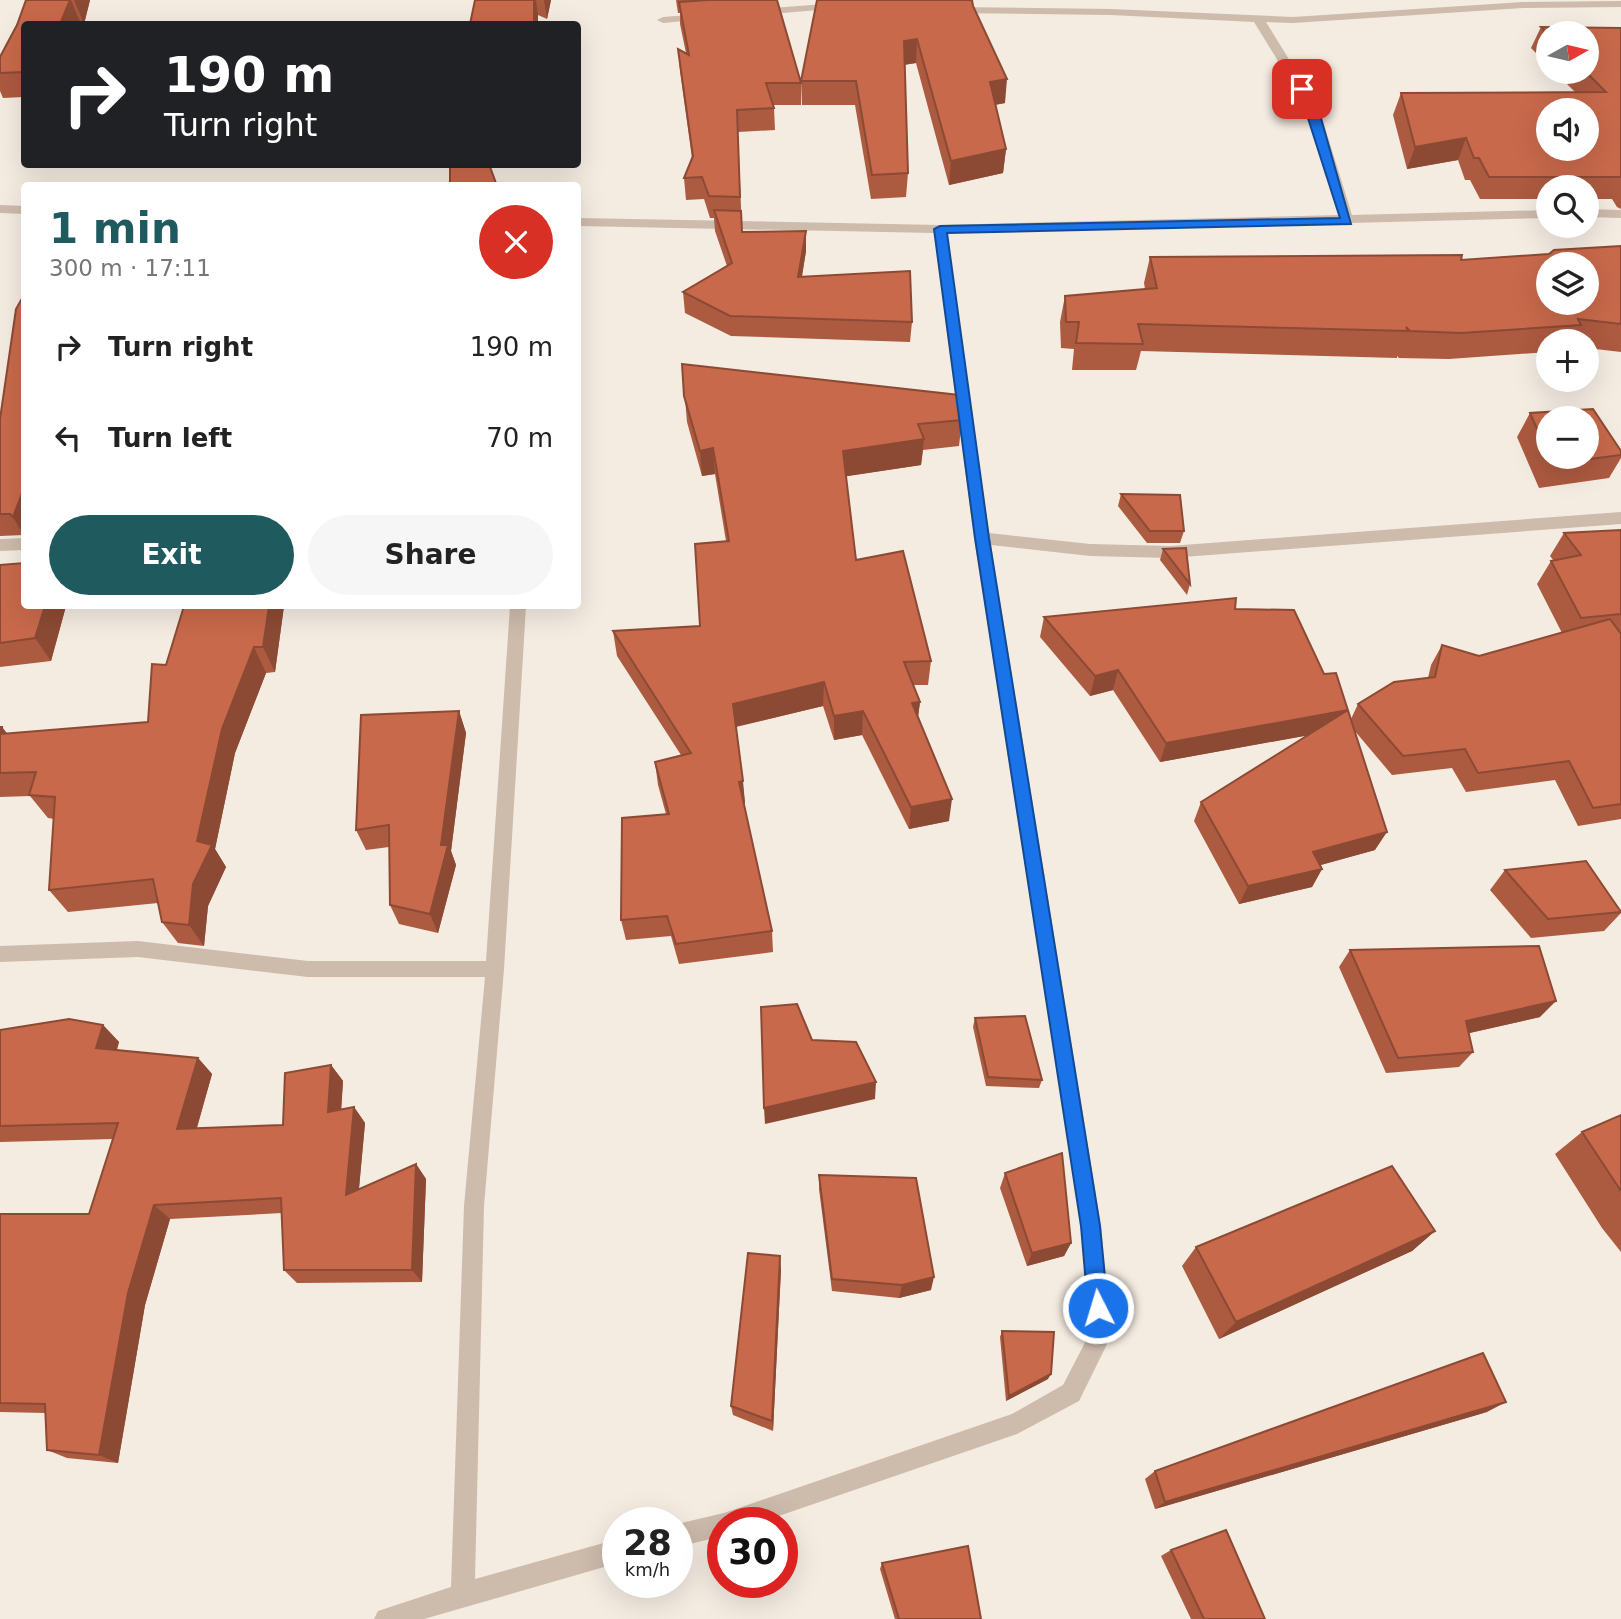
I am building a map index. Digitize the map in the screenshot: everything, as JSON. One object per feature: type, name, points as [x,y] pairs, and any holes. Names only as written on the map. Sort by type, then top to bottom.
[{"type":"street","points":[[945,10],[1111,12],[1259,20],[1342,18],[1523,5],[1621,4]]},
{"type":"street","points":[[742,13],[848,7]]},
{"type":"street","points":[[663,20],[716,16]]},
{"type":"street","points":[[1259,20],[1313,108],[1347,221]]},
{"type":"street","points":[[0,209],[21,210]]},
{"type":"street","points":[[1599,213],[1621,214]]},
{"type":"street","points":[[581,222],[940,229],[1536,214]]},
{"type":"street","points":[[773,1507],[1017,1423],[1071,1392],[1100,1336],[1091,1226],[982,538],[940,229]]},
{"type":"street","points":[[982,538],[1090,550],[1170,552],[1250,543],[1621,518]]},
{"type":"street","points":[[0,545],[21,544]]},
{"type":"street","points":[[463,1595],[474,1206],[495,969],[518,609]]},
{"type":"street","points":[[0,954],[138,949],[307,969],[495,969]]},
{"type":"street","points":[[386,1619],[602,1556]]},
{"type":"building","points":[[26,0],[70,0],[61,21],[21,21],[21,72],[0,73],[0,57],[17,25]]},
{"type":"building","points":[[475,0],[534,0],[534,21],[471,21]]},
{"type":"building","points":[[777,0],[801,83],[766,83],[774,108],[737,110],[740,197],[709,196],[702,177],[684,178],[693,156],[678,49],[689,55],[679,2]]},
{"type":"building","points":[[817,0],[972,0],[1007,79],[990,82],[1006,149],[951,161],[917,39],[904,41],[908,173],[872,175],[856,81],[801,81]]},
{"type":"building","points":[[1600,28],[1621,28],[1621,177],[1489,177],[1479,158],[1474,158],[1466,138],[1415,147],[1401,93],[1606,92],[1598,84]]},
{"type":"building","points":[[450,168],[490,168],[496,182],[450,182]]},
{"type":"building","points":[[714,210],[741,211],[742,232],[806,231],[798,277],[910,271],[912,322],[730,316],[683,292],[732,263]]},
{"type":"building","points":[[1621,246],[1621,324],[1578,319],[1581,325],[1461,333],[1410,331],[1406,327],[1408,331],[1138,324],[1143,344],[1076,343],[1079,322],[1066,322],[1065,296],[1157,288],[1150,257],[1462,255],[1461,260],[1536,255],[1536,315],[1599,315],[1599,252],[1552,252]]},
{"type":"building","points":[[21,300],[21,496],[13,517],[10,514],[0,514],[0,419],[16,309]]},
{"type":"building","points":[[682,364],[959,395],[962,420],[918,424],[924,439],[843,451],[856,560],[903,551],[931,661],[904,662],[920,702],[912,703],[952,799],[911,807],[863,711],[834,716],[824,682],[733,704],[743,781],[739,782],[772,931],[676,944],[667,916],[621,920],[622,818],[669,814],[655,762],[691,753],[613,631],[700,626],[695,544],[729,541],[713,448],[700,451],[684,396]]},
{"type":"building","points":[[1530,413],[1536,413],[1536,427]]},
{"type":"building","points":[[1599,418],[1621,451],[1621,455],[1599,458]]},
{"type":"building","points":[[1121,494],[1180,495],[1184,531],[1150,531]]},
{"type":"building","points":[[1621,530],[1621,614],[1581,618],[1551,561],[1581,555],[1564,533]]},
{"type":"building","points":[[1186,548],[1190,584],[1163,549]]},
{"type":"building","points":[[21,563],[21,609],[44,609],[35,638],[0,643],[0,565]]},
{"type":"building","points":[[1236,598],[1235,609],[1294,610],[1324,674],[1336,673],[1348,710],[1166,743],[1118,670],[1095,676],[1044,617]]},
{"type":"building","points":[[183,609],[269,609],[263,647],[254,647],[222,729],[197,841],[212,845],[193,884],[189,925],[162,922],[153,879],[49,890],[55,797],[29,795],[36,772],[0,773],[0,727],[1,734],[148,722],[152,664],[166,665]]},
{"type":"building","points":[[1610,619],[1621,634],[1621,804],[1593,808],[1569,761],[1478,773],[1465,749],[1403,756],[1358,704],[1394,682],[1435,677],[1442,645],[1479,656]]},
{"type":"building","points":[[1348,710],[1387,832],[1313,852],[1322,869],[1248,886],[1201,802]]},
{"type":"building","points":[[459,711],[441,845],[448,845],[430,914],[390,905],[389,825],[356,830],[361,715]]},
{"type":"building","points":[[1586,861],[1621,912],[1548,919],[1505,870]]},
{"type":"building","points":[[1539,946],[1556,1001],[1466,1021],[1473,1052],[1398,1058],[1350,950]]},
{"type":"building","points":[[797,1004],[812,1040],[856,1042],[876,1082],[764,1108],[761,1007]]},
{"type":"building","points":[[1025,1016],[1042,1080],[988,1077],[975,1018]]},
{"type":"building","points":[[69,1019],[103,1025],[96,1048],[198,1058],[177,1129],[283,1125],[285,1073],[331,1065],[328,1112],[354,1107],[346,1195],[416,1164],[412,1270],[284,1270],[281,1198],[154,1205],[128,1293],[99,1455],[47,1450],[45,1404],[0,1403],[0,1214],[89,1214],[118,1123],[0,1126],[0,1030]]},
{"type":"building","points":[[1621,1115],[1621,1191],[1582,1132]]},
{"type":"building","points":[[1062,1153],[1071,1243],[1032,1253],[1005,1173]]},
{"type":"building","points":[[1392,1166],[1435,1231],[1236,1322],[1196,1247]]},
{"type":"building","points":[[819,1175],[916,1178],[934,1277],[902,1285],[832,1279]]},
{"type":"building","points":[[748,1253],[780,1256],[772,1421],[731,1406]]},
{"type":"building","points":[[1002,1331],[1054,1332],[1051,1374],[1009,1396]]},
{"type":"building","points":[[1483,1353],[1506,1402],[1165,1502],[1155,1471]]},
{"type":"building","points":[[1226,1530],[1265,1619],[1204,1619],[1171,1550]]},
{"type":"building","points":[[968,1546],[981,1619],[899,1619],[882,1563]]},
{"type":"route","points":[[1098,1308],[1091,1226],[982,538],[940,229],[1347,221],[1313,108],[1302,89]]}]
